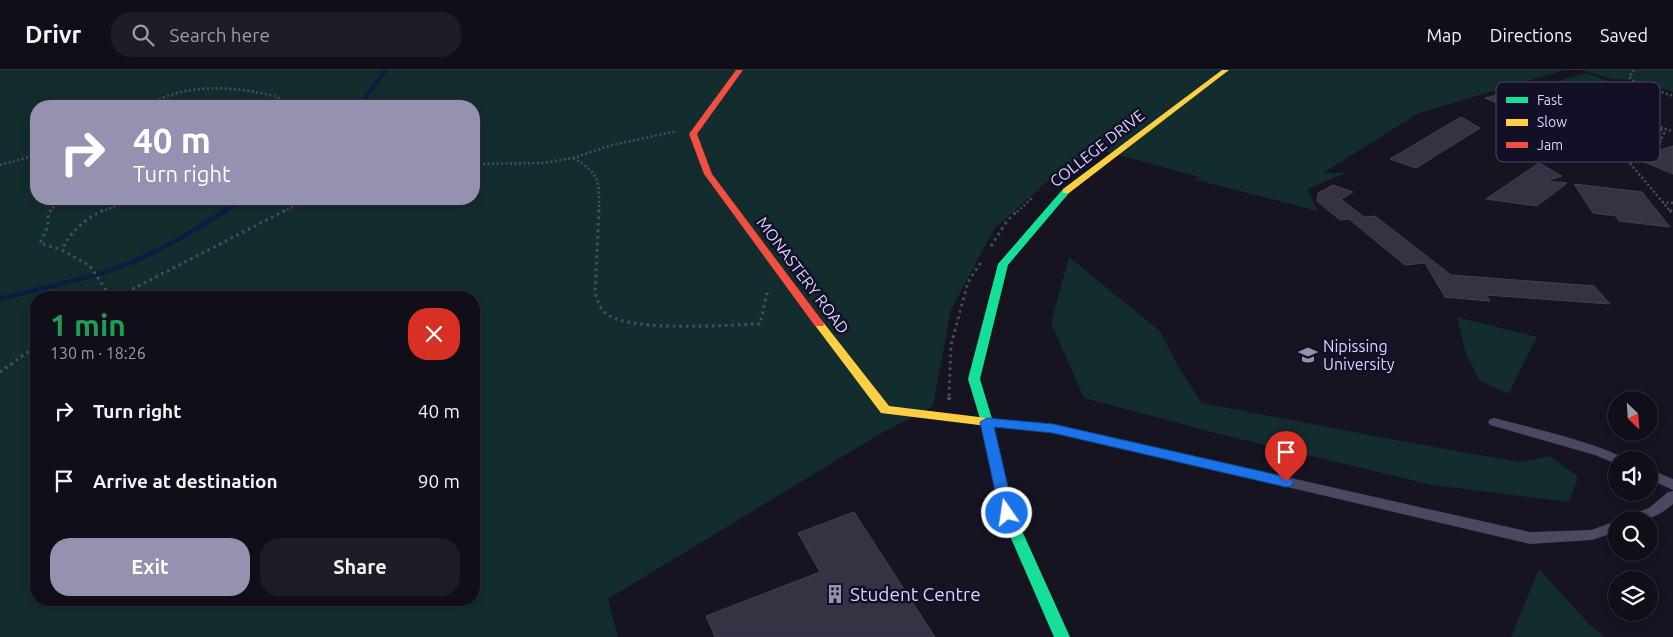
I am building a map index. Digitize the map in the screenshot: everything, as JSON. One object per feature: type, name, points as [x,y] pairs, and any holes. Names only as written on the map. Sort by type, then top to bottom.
[{"type":"street","points":[[698,127],[740,70]]},
{"type":"street","name":"COLLEGE DRIVE","points":[[1062,637],[1007,513],[987,422],[974,379],[1003,264],[1062,194],[1226,70]]},
{"type":"street","name":"MONASTERY ROAD","points":[[698,127],[693,134],[708,174],[773,264],[885,410],[987,422]]},
{"type":"lane","points":[[987,422],[1053,428],[1530,538],[1592,535],[1608,529]]},
{"type":"lane","points":[[1494,422],[1608,456]]},
{"type":"lane","points":[[1658,478],[1673,485]]},
{"type":"lane","points":[[1655,511],[1673,496]]},
{"type":"path","points":[[1634,70],[1629,77],[1635,82]]},
{"type":"path","points":[[154,100],[166,94],[210,89],[265,92],[278,97],[280,100]]},
{"type":"path","points":[[1660,91],[1673,96]]},
{"type":"path","points":[[480,164],[542,163],[573,158],[627,142],[698,127]]},
{"type":"path","points":[[1661,130],[1673,131]]},
{"type":"path","points":[[1660,142],[1664,133],[1661,130]]},
{"type":"path","points":[[0,165],[30,157]]},
{"type":"path","points":[[573,158],[590,167],[596,177],[599,203],[595,292],[597,303],[608,315],[626,322],[664,325],[760,324],[773,264]]},
{"type":"path","points":[[1629,162],[1673,214]]},
{"type":"path","points":[[1662,202],[1673,203]]},
{"type":"path","points":[[55,205],[48,214],[48,226],[40,243],[62,250],[90,266],[107,291]]},
{"type":"path","points":[[62,250],[66,237],[92,216],[119,205]]},
{"type":"path","points":[[129,291],[296,205]]},
{"type":"path","points":[[0,372],[30,350]]},
{"type":"green space","points":[[0,70],[1565,70],[1524,82],[1496,82],[1496,90],[1419,113],[1323,173],[1346,173],[1307,189],[1318,211],[1193,179],[1203,178],[1093,148],[1057,173],[994,229],[951,310],[933,406],[878,435],[608,599],[618,637],[0,637]]},
{"type":"green space","points":[[1582,70],[1673,70],[1673,92],[1660,88],[1660,82],[1611,79]]},
{"type":"green space","points":[[1586,73],[1611,82],[1555,82]]},
{"type":"green space","points":[[1069,257],[1160,331],[1179,368],[1202,403],[1519,462],[1550,456],[1578,477],[1569,502],[1432,485],[1216,433],[1084,398],[1051,323]]},
{"type":"green space","points":[[1457,317],[1537,337],[1508,394],[1479,380],[1466,354]]},
{"type":"green space","points":[[1539,569],[1590,625],[1605,637],[1511,637]]},
{"type":"building","points":[[1496,95],[1496,103],[1485,98]]},
{"type":"building","points":[[1461,117],[1480,128],[1416,168],[1390,159]]},
{"type":"building","points":[[1673,146],[1673,174],[1644,162],[1660,162],[1660,150]]},
{"type":"building","points":[[1539,163],[1562,176],[1546,181],[1567,183],[1537,206],[1486,199]]},
{"type":"building","points":[[1574,184],[1642,192],[1670,227],[1619,221],[1616,216],[1593,213]]},
{"type":"building","points":[[1333,185],[1353,192],[1341,199],[1364,217],[1375,216],[1451,275],[1594,286],[1610,304],[1486,295],[1490,301],[1445,297],[1425,263],[1405,265],[1349,219],[1340,220],[1317,201],[1318,193]]},
{"type":"building","name":"Student Centre","points":[[854,512],[935,637],[715,637],[706,616],[820,572],[798,533]]},
{"type":"waterway","points":[[364,100],[386,70]]},
{"type":"waterway","points":[[225,212],[235,205]]},
{"type":"waterway","points":[[32,291],[111,270],[141,258],[199,228],[226,210]]},
{"type":"waterway","points":[[0,299],[30,292]]},
{"type":"traffic: fast","points":[[1062,637],[1007,513],[987,422],[974,379],[1003,264],[1066,191]]},
{"type":"traffic: slow","points":[[1066,191],[1226,70]]},
{"type":"traffic: slow","points":[[819,324],[885,410],[987,422]]},
{"type":"traffic: jam","points":[[740,70],[693,134],[708,174],[819,324]]},
{"type":"place","name":"Nipissing University","points":[[1308,355]]},
{"type":"place","name":"Student Centre","points":[[835,594]]},
{"type":"route","points":[[1007,513],[987,422],[1053,428],[1286,482]]}]
